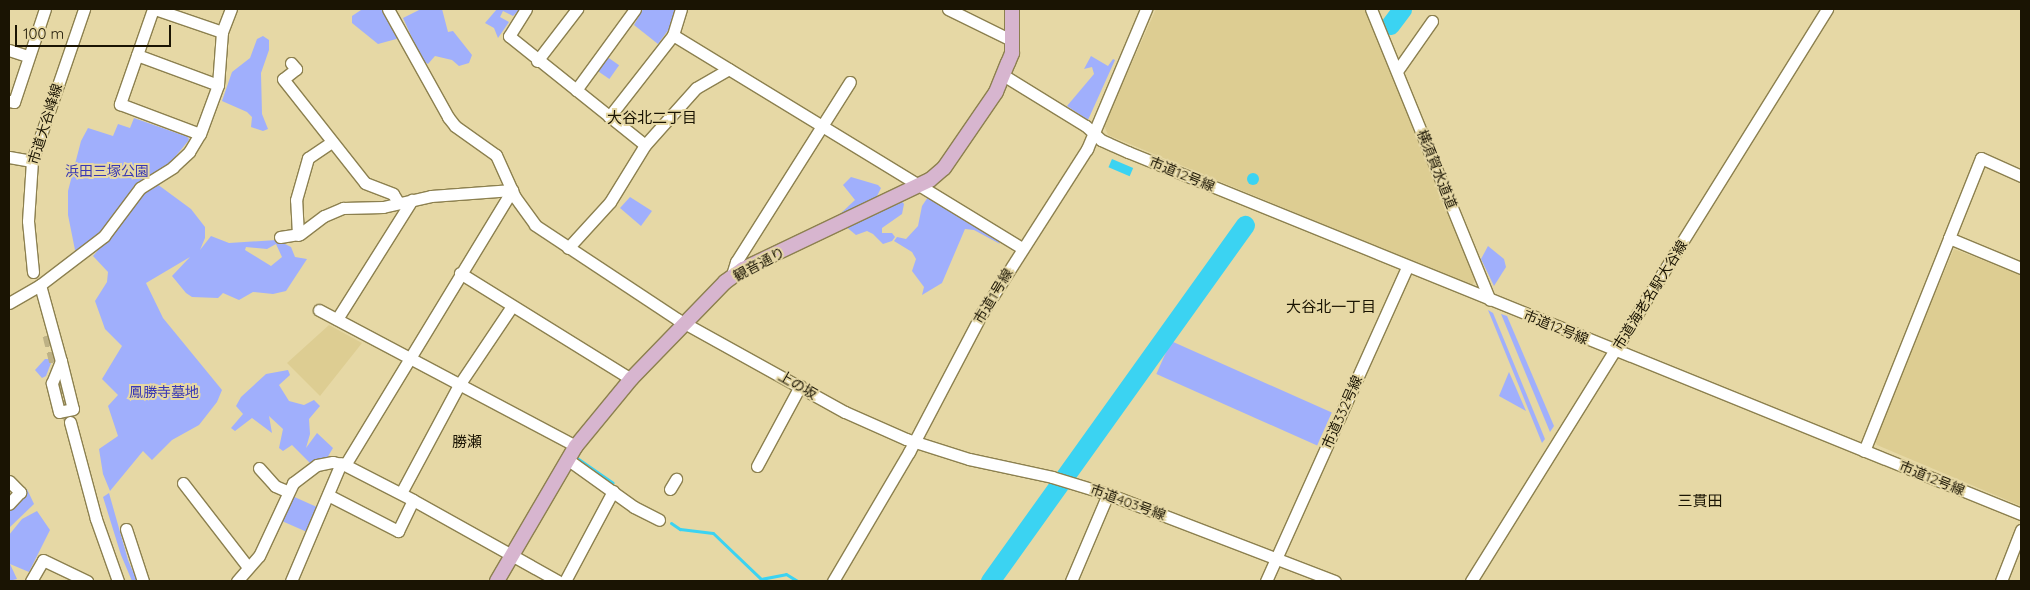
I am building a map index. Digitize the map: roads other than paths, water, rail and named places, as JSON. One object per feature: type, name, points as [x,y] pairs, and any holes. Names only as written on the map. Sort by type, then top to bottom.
[{"type":"main road","name":"観音通り","points":[[497,581],[576,446],[631,380],[684,323],[731,278],[922,184],[944,168],[996,92],[1012,53],[1012,9]]},
{"type":"street","name":"市道大谷峰線","points":[[33,272],[28,221],[32,161],[84,9]]},
{"type":"street","points":[[200,134],[120,104],[154,9],[222,32]]},
{"type":"street","points":[[9,303],[40,285],[104,236],[140,188],[182,159],[200,134],[218,85],[222,32],[231,9]]},
{"type":"street","name":"上の坂","points":[[388,9],[448,117],[455,126],[496,155],[512,190],[536,224],[568,248],[684,323],[845,412],[915,442]]},
{"type":"street","points":[[526,9],[509,36],[537,61],[645,145]]},
{"type":"street","points":[[537,61],[577,9]]},
{"type":"street","points":[[576,90],[635,9]]},
{"type":"street","points":[[609,117],[673,35],[681,9]]},
{"type":"street","points":[[948,9],[1011,40]]},
{"type":"street","name":"市道1号線","points":[[833,581],[915,442],[949,372],[1022,248],[1094,134],[1146,9]]},
{"type":"street","name":"横須賀水道道","points":[[1371,9],[1490,300]]},
{"type":"street","name":"市道海老名駅大谷線","points":[[1471,581],[1827,9]]},
{"type":"street","points":[[9,101],[14,102],[42,10]]},
{"type":"street","points":[[1397,71],[1432,21]]},
{"type":"street","points":[[673,35],[822,127],[922,184],[1022,248]]},
{"type":"street","points":[[9,50],[28,56]]},
{"type":"street","points":[[137,55],[218,85]]},
{"type":"street","points":[[291,63],[296,70],[283,79],[365,183],[393,194],[398,202]]},
{"type":"street","points":[[568,248],[610,202],[645,145],[696,88],[729,69]]},
{"type":"street","name":"市道12号線","points":[[1003,75],[1094,134],[1128,152],[1407,267],[2021,514]]},
{"type":"street","points":[[731,278],[736,262],[850,82]]},
{"type":"street","points":[[298,235],[296,200],[308,158],[332,142]]},
{"type":"street","points":[[9,157],[32,161]]},
{"type":"street","points":[[1864,451],[1981,158],[2021,176]]},
{"type":"street","points":[[280,237],[298,235],[324,216],[343,208],[383,206],[412,200],[512,190]]},
{"type":"street","points":[[296,579],[328,495],[343,464],[512,190]]},
{"type":"street","points":[[337,319],[412,200]]},
{"type":"street","points":[[1949,238],[2021,268]]},
{"type":"street","name":"市道332号線","points":[[1266,581],[1278,558],[1407,267]]},
{"type":"street","points":[[460,273],[631,380]]},
{"type":"street","points":[[40,285],[73,408]]},
{"type":"street","points":[[401,493],[459,385],[512,306]]},
{"type":"street","points":[[319,310],[408,359],[576,446]]},
{"type":"street","points":[[757,459],[800,386]]},
{"type":"street","points":[[70,422],[96,519],[118,581]]},
{"type":"street","name":"市道403号線","points":[[915,442],[969,459],[1052,477],[1108,494],[1335,581]]},
{"type":"street","points":[[567,459],[659,520]]},
{"type":"street","points":[[237,581],[259,556],[287,491],[322,463],[343,464],[401,493],[558,581]]},
{"type":"street","points":[[259,468],[275,486],[287,491]]},
{"type":"street","points":[[9,481],[20,492],[9,504]]},
{"type":"street","points":[[183,483],[248,567]]},
{"type":"street","points":[[566,581],[613,491]]},
{"type":"street","points":[[1070,581],[1108,494]]},
{"type":"street","points":[[328,495],[398,531],[413,500]]},
{"type":"street","points":[[126,530],[143,581]]},
{"type":"street","points":[[2001,581],[2021,530]]},
{"type":"street","points":[[30,581],[43,560],[87,581]]},
{"type":"waterway","points":[[1390,25],[1402,9]]},
{"type":"waterway","points":[[990,581],[1245,225]]},
{"type":"waterway","points":[[574,456],[613,483]]},
{"type":"waterway","points":[[671,523],[680,529],[713,533],[761,579],[786,574],[797,581]]},
{"type":"tunnel","points":[[48,335],[69,419]]},
{"type":"district","name":"大谷北二丁目","points":[[652,118]]},
{"type":"district","name":"大谷北一丁目","points":[[1331,307]]},
{"type":"district","name":"勝瀬","points":[[467,442]]},
{"type":"district","name":"三貫田","points":[[1700,501]]},
{"type":"park label","name":"浜田三塚公園","points":[[107,171]]},
{"type":"park label","name":"鳳勝寺墓地","points":[[164,392]]}]
